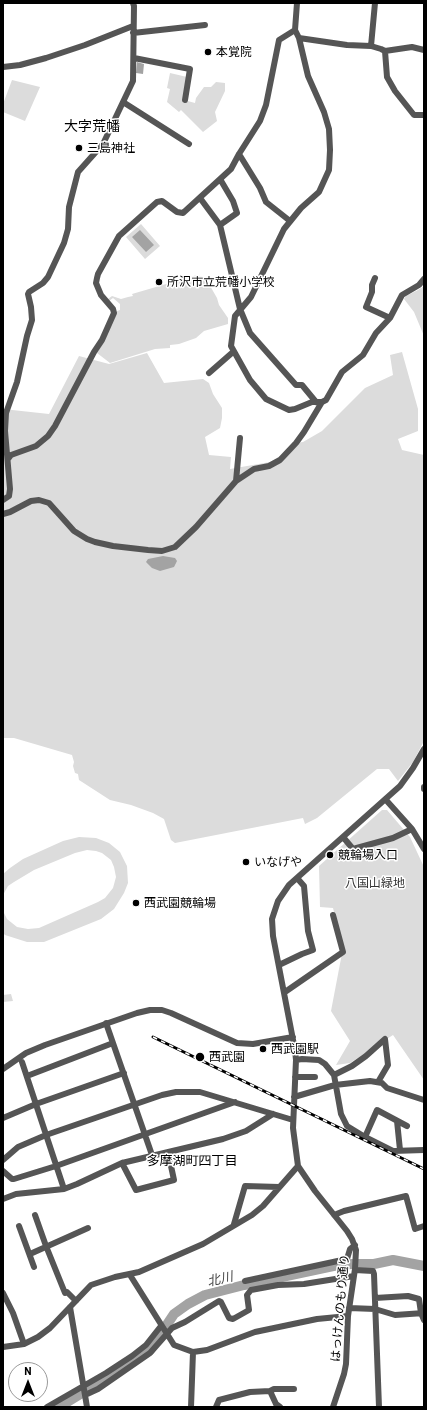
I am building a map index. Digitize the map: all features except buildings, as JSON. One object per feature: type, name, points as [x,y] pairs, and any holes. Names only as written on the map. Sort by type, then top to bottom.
[{"type":"street","points":[[297,3],[295,30],[299,38],[308,76],[326,117],[329,129],[330,160],[328,175],[319,192],[290,221],[251,297],[240,309],[234,319],[231,346],[233,352],[250,380],[266,400],[289,410],[295,410],[326,400],[342,372],[363,355],[376,333],[390,318],[402,295],[419,285],[424,279]]},
{"type":"street","points":[[371,46],[375,3]]},
{"type":"street","points":[[3,500],[9,496],[10,489],[5,431],[6,413],[16,382],[32,320],[29,292],[43,283],[48,277],[64,243],[68,229],[69,207],[78,172],[103,144],[133,81],[134,4]]},
{"type":"street","points":[[3,67],[20,65],[46,58],[133,30],[205,25]]},
{"type":"street","points":[[8,459],[11,455],[36,446],[48,436],[102,340],[114,310],[101,295],[96,283],[98,274],[119,236],[157,202],[162,202],[177,212],[183,213],[231,169],[260,121],[266,105],[279,40],[295,30]]},
{"type":"street","points":[[299,38],[371,46],[385,51],[412,47],[424,50]]},
{"type":"street","points":[[385,51],[387,77],[390,83],[414,115],[424,115]]},
{"type":"street","points":[[134,58],[190,69],[185,100]]},
{"type":"street","points":[[123,102],[189,144]]},
{"type":"street","points":[[239,154],[260,188],[266,202],[290,221]]},
{"type":"street","points":[[220,179],[233,201],[237,213],[220,225]]},
{"type":"street","points":[[200,198],[220,225],[240,309],[250,333],[296,385],[302,385],[319,402]]},
{"type":"street","points":[[375,278],[372,285],[372,292],[366,307],[390,318]]},
{"type":"street","points":[[209,372],[233,352]]},
{"type":"street","points":[[3,514],[31,501],[39,500],[49,503],[74,530],[87,539],[113,546],[162,551],[181,542],[221,499],[236,480],[254,469],[268,466],[280,460],[304,432],[319,402]]},
{"type":"street","points":[[236,480],[240,438]]},
{"type":"street","name":"はっけんのもり通り","points":[[333,1407],[346,1369],[348,1316],[356,1261],[355,1245],[347,1231],[315,1191],[298,1166],[293,1128],[296,1060],[285,992],[272,931],[273,915],[281,896],[289,885],[386,800],[400,786],[424,751]]},
{"type":"street","points":[[386,800],[412,829],[424,848]]},
{"type":"street","points":[[343,837],[353,849],[393,838],[412,829]]},
{"type":"street","points":[[279,965],[313,950],[308,931],[304,886],[297,878]]},
{"type":"street","points":[[285,992],[343,952],[333,915]]},
{"type":"street","points":[[3,1068],[32,1050],[143,1011],[156,1010],[171,1013],[237,1043],[253,1044],[293,1037]]},
{"type":"street","points":[[106,1023],[152,1155]]},
{"type":"street","points":[[334,1075],[352,1066],[385,1039],[388,1065],[378,1082]]},
{"type":"street","points":[[27,1076],[113,1043]]},
{"type":"street","points":[[296,1060],[319,1060],[325,1064],[334,1075],[341,1114],[347,1126],[364,1137],[393,1150],[424,1150]]},
{"type":"street","points":[[22,1062],[64,1188]]},
{"type":"street","points":[[3,1118],[36,1104],[124,1073]]},
{"type":"street","points":[[295,1077],[315,1077]]},
{"type":"street","points":[[294,1097],[335,1085],[363,1081],[378,1082],[387,1088],[424,1100]]},
{"type":"street","points":[[3,1160],[18,1147],[46,1135],[168,1094],[200,1092],[293,1120]]},
{"type":"street","points":[[3,1171],[14,1179],[146,1135],[235,1102]]},
{"type":"street","points":[[364,1137],[377,1110],[407,1126]]},
{"type":"street","points":[[3,1199],[26,1192],[64,1188],[77,1184],[122,1163],[223,1139],[246,1131],[273,1114]]},
{"type":"street","points":[[396,1121],[400,1150]]},
{"type":"street","points":[[122,1163],[136,1190],[174,1180],[168,1152]]},
{"type":"street","points":[[3,1347],[24,1344],[38,1337],[50,1328],[91,1285],[115,1277],[130,1275],[203,1244],[259,1210],[298,1166]]},
{"type":"street","points":[[234,1224],[245,1186],[279,1187]]},
{"type":"street","points":[[334,1215],[344,1211],[406,1196],[415,1229],[424,1226]]},
{"type":"street","points":[[35,1215],[65,1293],[67,1292],[76,1301]]},
{"type":"street","points":[[19,1226],[34,1267]]},
{"type":"street","points":[[30,1254],[88,1228]]},
{"type":"street","points":[[245,1280],[348,1259],[350,1249],[355,1245]]},
{"type":"street","points":[[47,1407],[132,1356],[164,1330],[185,1322],[219,1301],[222,1302],[228,1316],[231,1319],[248,1312],[250,1308],[247,1295],[251,1290],[283,1284],[304,1284],[355,1272],[373,1270],[379,1407]]},
{"type":"street","points":[[130,1275],[174,1345],[193,1352],[207,1350],[255,1332],[312,1320],[348,1316]]},
{"type":"street","points":[[3,1293],[24,1344]]},
{"type":"street","points":[[375,1298],[408,1296],[419,1299],[424,1320]]},
{"type":"street","points":[[70,1307],[87,1407]]},
{"type":"street","points":[[349,1308],[375,1309],[395,1315],[423,1313]]},
{"type":"street","points":[[86,1395],[98,1389],[150,1353],[162,1338],[164,1330]]},
{"type":"street","points":[[191,1407],[193,1352]]},
{"type":"street","points":[[216,1407],[219,1400],[250,1392],[270,1391],[274,1389],[294,1389]]},
{"type":"street","points":[[270,1391],[276,1404],[280,1407]]},
{"type":"green space","points":[[170,73],[187,77],[184,100],[195,103],[196,98],[204,87],[211,87],[216,82],[225,83],[225,91],[215,112],[217,121],[203,132],[181,110],[179,112],[167,102],[170,89],[167,88]]},
{"type":"green space","points":[[12,80],[40,87],[25,121],[3,112],[3,104]]},
{"type":"green space","points":[[141,224],[160,246],[145,259],[126,237]]},
{"type":"green space","points":[[197,275],[203,277],[209,284],[217,298],[219,305],[228,318],[228,324],[204,331],[196,338],[179,344],[170,345],[170,348],[155,349],[110,363],[97,353],[117,311],[120,310],[120,304],[113,298],[109,301],[108,299],[112,296],[121,299],[133,296],[132,294]]},
{"type":"green space","points":[[424,286],[424,336],[414,312],[404,299],[406,296]]},
{"type":"green space","points":[[402,352],[418,409],[418,431],[398,439],[402,450],[424,455],[424,741],[413,762],[398,781],[389,769],[377,769],[317,818],[305,824],[303,818],[175,843],[171,840],[164,819],[153,813],[131,805],[110,800],[79,780],[78,774],[75,773],[73,766],[74,762],[72,755],[14,738],[3,738],[3,409],[49,414],[79,356],[109,364],[147,353],[164,383],[203,379],[209,383],[213,394],[222,408],[222,418],[220,428],[205,437],[209,455],[231,457],[230,469],[270,462],[289,451],[296,443],[303,442],[322,431],[365,388],[393,375],[390,355]]},
{"type":"green space","name":"八国山緑地","points":[[382,810],[387,810],[410,837],[424,867],[424,1080],[393,1035],[350,1063],[336,1065],[350,1041],[331,1011],[343,948],[333,908],[320,907],[319,866]]},
{"type":"green space","points":[[79,837],[96,838],[109,843],[120,852],[127,866],[128,883],[124,893],[114,909],[101,919],[44,942],[27,942],[5,935],[3,933],[3,911],[7,919],[17,927],[28,929],[39,928],[98,902],[105,898],[113,888],[116,877],[111,860],[102,853],[87,850],[75,853],[34,870],[8,886],[3,895],[3,874],[10,868],[23,859],[63,841]]},
{"type":"green space","points":[[11,994],[13,1001],[3,1002],[3,995]]},
{"type":"shaded area","points":[[137,62],[144,64],[143,74],[136,73]]},
{"type":"shaded area","points":[[140,230],[154,245],[146,252],[132,237]]},
{"type":"shaded area","points":[[163,556],[175,558],[177,561],[174,567],[160,571],[152,568],[146,562],[148,559]]},
{"type":"waterway","name":"北川","points":[[59,1407],[150,1350],[174,1314],[188,1304],[205,1295],[338,1265],[374,1264],[393,1260],[424,1266]]},
{"type":"railway","points":[[153,1037],[424,1169]]},
{"type":"place","name":"本覚院","points":[[208,52]]},
{"type":"place","name":"三島神社","points":[[79,148]]},
{"type":"place","name":"所沢市立荒幡小学校","points":[[159,282]]},
{"type":"place","name":"競輪場入口","points":[[330,855]]},
{"type":"place","name":"いなげや","points":[[246,862]]},
{"type":"place","name":"西武園競輪場","points":[[136,903]]},
{"type":"place","name":"西武園駅","points":[[263,1049]]},
{"type":"place","name":"西武園","points":[[200,1057]]},
{"type":"district","name":"大字荒幡","points":[[92,126]]},
{"type":"district","name":"多摩湖町四丁目","points":[[192,1161]]}]
